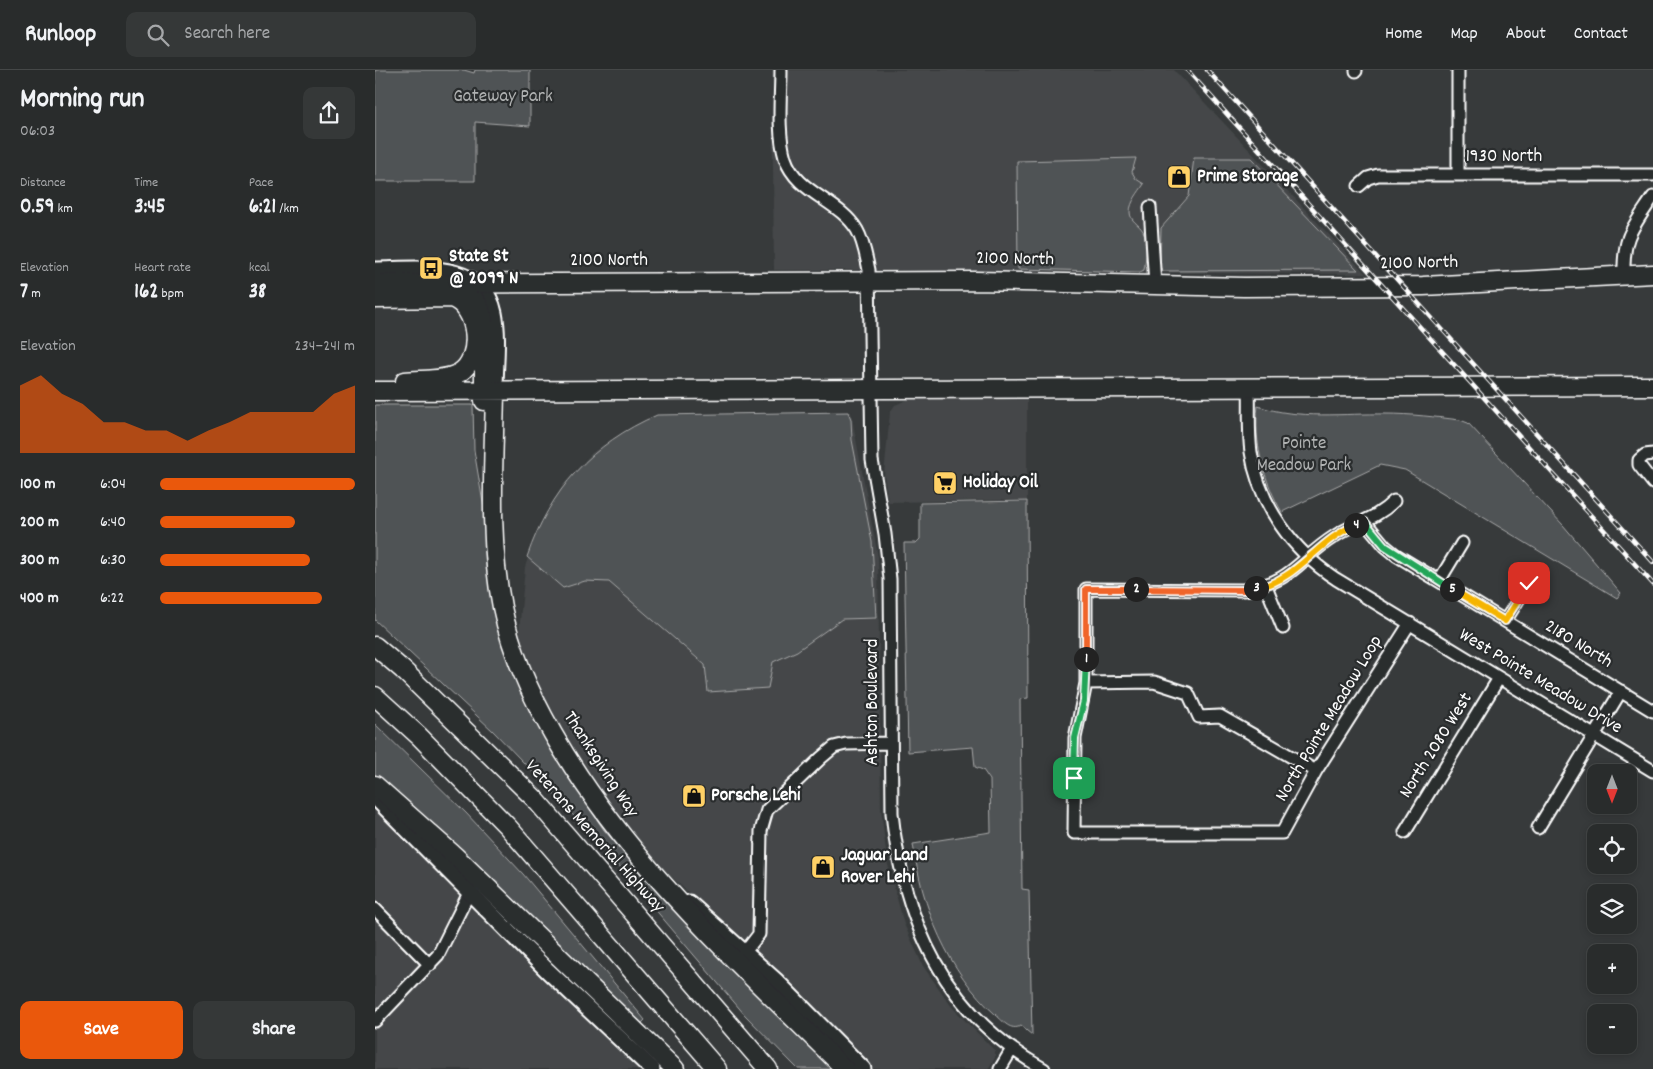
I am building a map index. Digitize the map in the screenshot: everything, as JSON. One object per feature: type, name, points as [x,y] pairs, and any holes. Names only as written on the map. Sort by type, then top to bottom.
[{"type":"highway","name":"2100 North","points":[[375,284],[446,279],[476,283],[869,281],[1423,286],[1653,274]]},
{"type":"highway","points":[[375,291],[409,289],[446,279],[601,275],[671,281]]},
{"type":"highway","name":"Thanksgiving Way","points":[[446,279],[473,295],[482,312],[490,390],[485,464],[495,511],[495,554],[499,593],[516,658],[531,694],[562,750],[619,834]]},
{"type":"highway","points":[[375,299],[451,298],[466,307],[474,324],[473,354],[469,364],[462,372],[447,377],[375,383]]},
{"type":"highway","points":[[375,391],[1653,386]]},
{"type":"highway","name":"Veterans Memorial Highway","points":[[375,646],[403,670],[535,799],[766,1066]]},
{"type":"highway","points":[[375,696],[419,736],[508,827],[717,1069]]},
{"type":"highway","points":[[375,785],[455,856],[675,1069]]},
{"type":"highway","points":[[619,834],[668,892],[845,1069]]},
{"type":"main road","points":[[375,270],[446,279]]},
{"type":"main road","points":[[476,283],[487,296],[494,314],[490,390]]},
{"type":"main road","points":[[375,798],[548,972],[652,1069]]},
{"type":"main road","name":"Thanksgiving Way","points":[[619,834],[675,889],[745,952],[863,1069]]},
{"type":"street","name":"Ashton Boulevard","points":[[781,70],[781,130],[785,157],[797,178],[836,208],[856,229],[863,246],[869,281],[872,460],[889,563],[892,813],[895,843],[905,893],[919,932],[936,965],[965,1006],[1012,1049],[1044,1069]]},
{"type":"street","points":[[1458,70],[1459,174]]},
{"type":"street","name":"1930 North","points":[[1359,186],[1368,178],[1378,175],[1653,175]]},
{"type":"street","points":[[1624,276],[1623,253],[1627,237],[1653,197]]},
{"type":"street","points":[[1150,206],[1155,285]]},
{"type":"street","name":"West Pointe Meadow Drive","points":[[1249,387],[1251,453],[1260,484],[1276,518],[1290,539],[1309,558],[1336,579],[1653,771]]},
{"type":"street","points":[[1653,454],[1645,455],[1639,460],[1639,465],[1653,483]]},
{"type":"street","points":[[1316,771],[1220,716],[1199,717],[1188,693],[1155,682],[1086,683],[1086,589],[1244,590],[1265,586],[1292,572],[1335,535],[1365,522],[1385,510],[1394,501]]},
{"type":"street","name":"2180 North","points":[[1365,522],[1385,546],[1439,581],[1653,710]]},
{"type":"street","points":[[1439,581],[1462,543]]},
{"type":"street","points":[[1505,621],[1529,583]]},
{"type":"street","points":[[1265,586],[1283,628]]},
{"type":"street","name":"North Pointe Meadow Loop","points":[[1086,683],[1075,738],[1074,833],[1282,833],[1316,771],[1409,623]]},
{"type":"street","name":"North 2080 West","points":[[1405,832],[1499,678]]},
{"type":"street","points":[[1538,828],[1621,691]]},
{"type":"street","points":[[745,952],[759,934],[761,831],[767,810],[834,747],[846,744],[891,743]]},
{"type":"street","points":[[375,1021],[430,965],[443,948],[469,893]]},
{"type":"street","points":[[375,909],[430,965]]},
{"type":"street","points":[[1000,1069],[1012,1049]]},
{"type":"shaded area","points":[[772,70],[1174,70],[1366,274],[774,270]]},
{"type":"shaded area","points":[[1027,398],[1027,500],[888,502],[884,475],[890,412],[895,405],[909,399]]},
{"type":"shaded area","points":[[851,412],[878,557],[881,808],[887,861],[904,924],[923,966],[952,1007],[995,1051],[995,1058],[988,1069],[873,1069],[793,989],[664,870],[634,837],[608,805],[554,722],[518,643],[525,567],[539,525],[563,485],[592,453],[609,441],[657,415]]},
{"type":"shaded area","points":[[375,810],[456,892],[644,1069],[375,1069]]},
{"type":"green space","name":"Gateway Park","points":[[375,70],[464,70],[474,73],[475,70],[530,70],[530,126],[475,122],[475,181],[375,181]]},
{"type":"green space","points":[[1136,158],[1132,172],[1136,179],[1144,184],[1133,201],[1130,215],[1145,235],[1144,270],[1140,272],[1018,269],[1017,161]]},
{"type":"green space","points":[[1194,158],[1251,158],[1358,270],[1163,271],[1160,267],[1161,228],[1189,196]]},
{"type":"green space","points":[[375,405],[473,405],[474,450],[484,509],[489,577],[497,626],[509,660],[558,761],[604,830],[671,907],[838,1069],[798,1069],[745,1015],[642,894],[643,892],[552,792],[493,731],[375,620]]},
{"type":"green space","name":"Pointe Meadow Park","points":[[1258,406],[1289,413],[1405,415],[1460,420],[1468,423],[1563,525],[1621,593],[1617,598],[1405,470],[1380,465],[1282,512],[1270,488],[1261,461],[1257,433]]},
{"type":"green space","points":[[848,412],[851,419],[852,440],[872,542],[876,618],[842,619],[797,651],[773,662],[768,688],[708,692],[705,665],[609,582],[585,581],[563,588],[527,557],[548,510],[576,471],[613,440],[634,426],[657,415]]},
{"type":"green space","points":[[1027,501],[1028,698],[1020,699],[1022,889],[1029,890],[1032,1035],[1021,1026],[1010,1027],[1005,1023],[979,998],[964,979],[940,937],[930,914],[917,868],[913,844],[991,832],[990,780],[983,770],[975,767],[973,747],[908,752],[904,543],[916,543],[920,539],[920,503]]},
{"type":"green space","points":[[375,724],[466,813],[523,874],[645,1020],[640,1025],[375,775]]},
{"type":"railway","points":[[1187,70],[1653,584]]},
{"type":"railway","points":[[1207,70],[1653,562]]},
{"type":"place","name":"Prime Storage","points":[[1179,177]]},
{"type":"place","name":"State St @ 2099 N","points":[[431,268]]},
{"type":"place","name":"Holiday Oil","points":[[945,483]]},
{"type":"place","name":"Porsche Lehi","points":[[694,796]]},
{"type":"place","name":"Jaguar Land Rover Lehi","points":[[823,867]]},
{"type":"route","points":[[1074,778],[1075,738],[1084,701],[1086,683],[1086,589],[1244,590],[1265,586],[1292,572],[1335,535],[1365,522],[1385,546],[1396,555],[1505,621],[1529,583]]}]
